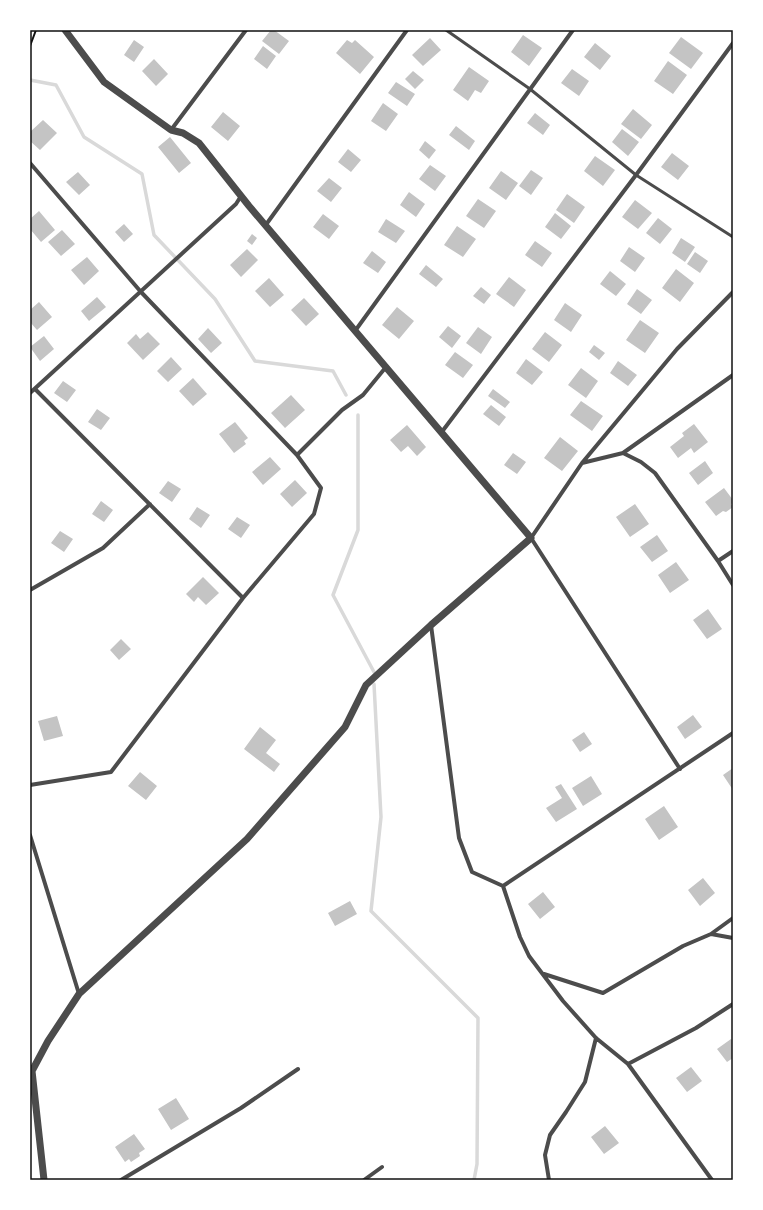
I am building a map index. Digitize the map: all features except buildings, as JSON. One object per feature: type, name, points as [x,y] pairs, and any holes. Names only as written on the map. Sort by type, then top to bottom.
[{"type":"street","points":[[65,30],[104,82],[171,130],[183,133],[199,143],[266,226],[531,538],[680,769]]},
{"type":"street","points":[[171,130],[246,30]]},
{"type":"street","points":[[266,226],[407,30]]},
{"type":"street","points":[[355,331],[573,30]]},
{"type":"street","points":[[441,433],[636,175],[733,43]]},
{"type":"street","points":[[30,162],[141,292],[297,454],[321,488],[314,514],[244,598],[111,772],[30,785]]},
{"type":"street","points":[[30,394],[236,204],[241,196]]},
{"type":"street","points":[[44,1180],[31,1071],[48,1041],[79,994],[247,839],[345,726],[366,685],[431,625],[531,538],[582,464],[677,349],[733,292]]},
{"type":"street","points":[[297,454],[342,410],[363,395],[386,367]]},
{"type":"street","points":[[582,464],[623,453],[733,375]]},
{"type":"street","points":[[35,389],[244,598]]},
{"type":"street","points":[[623,453],[640,462],[655,473],[733,584]]},
{"type":"street","points":[[30,590],[103,548],[150,504]]},
{"type":"street","points":[[718,561],[733,551]]},
{"type":"street","points":[[431,625],[459,838],[472,872],[504,886],[520,937],[529,956],[564,1001],[596,1038],[628,1064],[712,1180]]},
{"type":"street","points":[[504,886],[733,733]]},
{"type":"street","points":[[30,835],[79,994]]},
{"type":"street","points":[[543,974],[603,993],[683,946],[711,934],[733,918]]},
{"type":"street","points":[[711,934],[733,938]]},
{"type":"street","points":[[628,1064],[696,1028],[733,1004]]},
{"type":"street","points":[[549,1179],[545,1155],[550,1135],[585,1082],[596,1038]]},
{"type":"street","points":[[121,1180],[241,1108],[298,1069]]},
{"type":"street","points":[[364,1180],[382,1167]]},
{"type":"lane","points":[[446,30],[530,89],[636,175],[733,237]]},
{"type":"path","points":[[30,46],[36,30]]},
{"type":"waterway","points":[[30,80],[56,85],[84,137],[142,174],[154,235],[215,299],[255,361],[333,371],[346,395]]},
{"type":"waterway","points":[[358,415],[358,530],[333,595],[374,672]]},
{"type":"waterway","points":[[374,684],[381,817],[371,911],[478,1018],[477,1164],[474,1180]]}]
